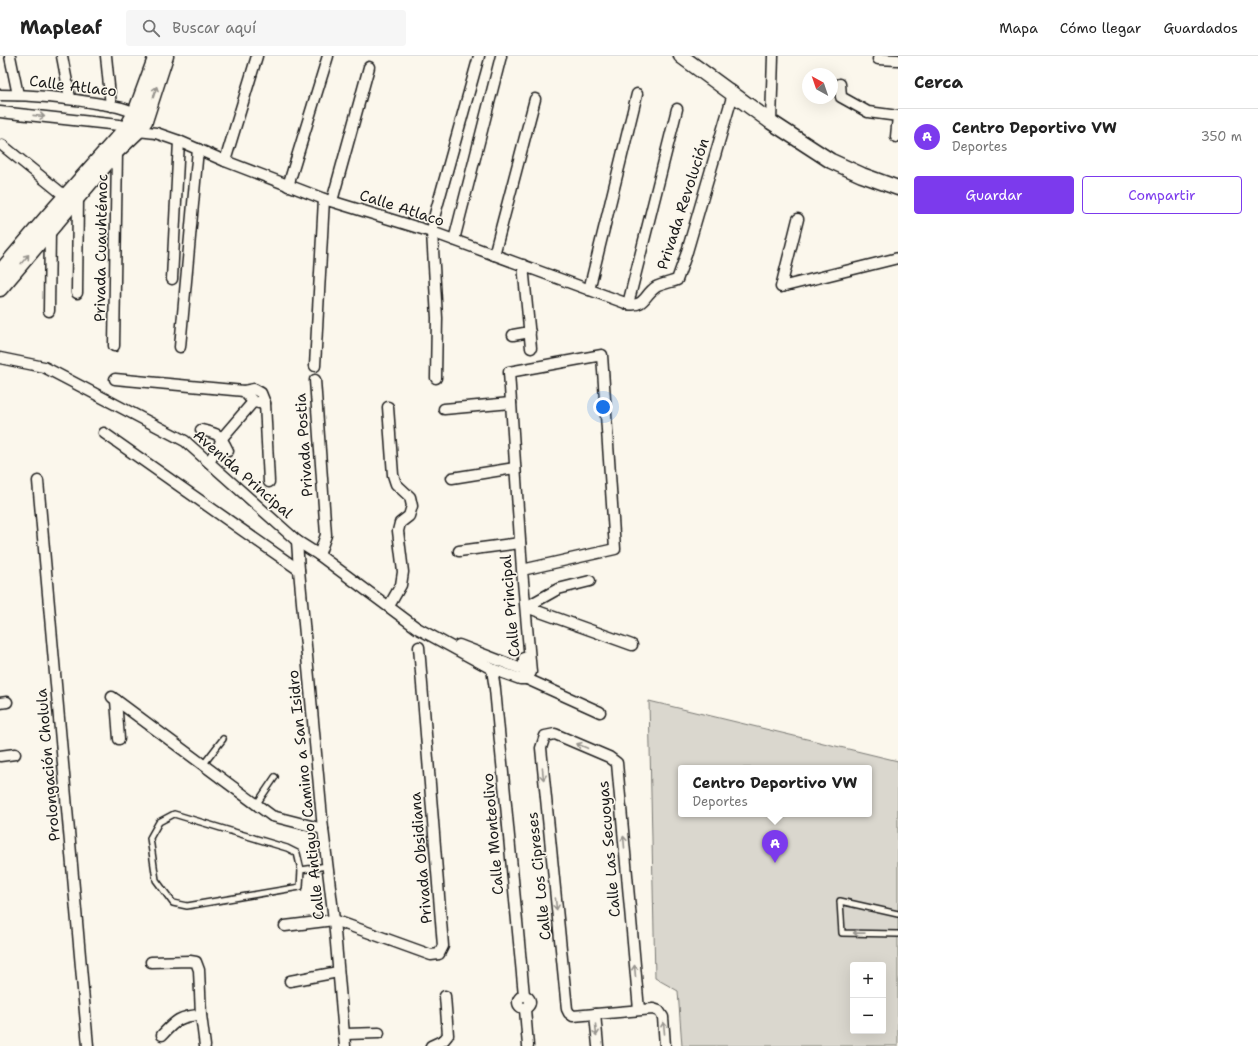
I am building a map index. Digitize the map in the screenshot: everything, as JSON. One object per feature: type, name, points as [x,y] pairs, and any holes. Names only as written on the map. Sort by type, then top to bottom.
[{"type":"street","points":[[10,56],[18,95]]},
{"type":"street","points":[[62,56],[70,98]]},
{"type":"street","points":[[106,56],[111,106]]},
{"type":"street","points":[[0,289],[71,196],[136,123],[156,56]]},
{"type":"street","points":[[76,293],[71,196],[117,151],[136,123],[166,56]]},
{"type":"street","points":[[225,161],[257,56]]},
{"type":"street","points":[[288,186],[328,56]]},
{"type":"street","points":[[436,378],[437,318],[432,232],[479,56]]},
{"type":"street","points":[[454,240],[501,56]]},
{"type":"street","points":[[681,56],[771,122],[831,161],[862,175],[898,188]]},
{"type":"street","points":[[771,122],[773,56]]},
{"type":"street","points":[[878,59],[898,60]]},
{"type":"street","points":[[315,366],[328,200],[369,68]]},
{"type":"street","points":[[840,84],[841,97],[855,105],[868,112],[898,116],[896,137]]},
{"type":"street","points":[[589,290],[637,94]]},
{"type":"street","name":"Privada Revolución","points":[[640,304],[656,287],[677,280],[686,255],[733,94]]},
{"type":"street","name":"Calle Atlaco","points":[[0,95],[70,98],[120,107],[136,123],[156,133],[288,186],[432,232],[628,304],[640,304]]},
{"type":"street","points":[[494,255],[535,99]]},
{"type":"street","points":[[628,304],[677,109]]},
{"type":"street","name":"Calle Atlaco","points":[[0,112],[119,125],[136,123]]},
{"type":"street","points":[[172,279],[178,141]]},
{"type":"street","points":[[2,145],[71,196]]},
{"type":"street","points":[[180,347],[198,149]]},
{"type":"street","name":"Privada Cuauhtémoc","points":[[114,346],[117,151]]},
{"type":"street","points":[[798,219],[781,287],[898,258]]},
{"type":"street","points":[[0,272],[50,224]]},
{"type":"street","points":[[50,224],[50,311]]},
{"type":"street","points":[[523,265],[531,348]]},
{"type":"street","points":[[512,335],[530,332]]},
{"type":"street","name":"Calle Principal","points":[[389,606],[417,628],[492,669],[520,679],[527,679],[531,672],[526,607],[518,543],[515,468],[508,372],[602,355],[615,549],[522,570]]},
{"type":"street","name":"Avenida Principal","points":[[0,358],[44,367],[185,441],[297,541],[319,555],[389,606]]},
{"type":"street","points":[[115,379],[244,391],[254,389],[260,393],[265,403],[269,482]]},
{"type":"street","name":"Privada Postia","points":[[315,380],[326,535],[319,555]]},
{"type":"street","points":[[244,391],[253,402],[259,404],[265,403]]},
{"type":"street","points":[[209,462],[223,445],[253,402]]},
{"type":"street","points":[[444,409],[511,404]]},
{"type":"street","points":[[388,407],[393,475],[396,484],[410,497],[412,506],[409,516],[400,523],[398,531],[403,572],[401,585],[389,606]]},
{"type":"street","points":[[201,430],[213,433],[223,445]]},
{"type":"street","points":[[104,433],[298,570]]},
{"type":"street","points":[[452,478],[515,468]]},
{"type":"street","name":"Prolongación Cholula","points":[[38,481],[88,1046]]},
{"type":"street","name":"Calle Antiguo Camino a San Isidro","points":[[297,541],[298,570],[322,829],[334,920],[345,1046]]},
{"type":"street","points":[[459,551],[518,543],[524,634],[524,670],[459,645]]},
{"type":"street","points":[[526,607],[558,589],[590,580]]},
{"type":"street","points":[[526,607],[538,611]]},
{"type":"street","points":[[526,607],[632,645]]},
{"type":"street","name":"Privada Obsidiana","points":[[334,920],[432,955],[439,954],[443,946],[419,647]]},
{"type":"street","name":"Calle Monteolivo","points":[[492,669],[496,696],[524,995],[519,998],[518,1003],[520,1007],[525,1009],[528,1046]]},
{"type":"street","points":[[527,679],[600,712]]},
{"type":"street","points":[[119,739],[114,699],[272,816],[322,829]]},
{"type":"street","name":"Calle Las Secuoyas","points":[[545,736],[555,734],[609,757],[617,763],[639,1010]]},
{"type":"street","name":"Calle Los Cipreses","points":[[545,736],[541,748],[567,1009],[573,1016],[595,1014]]},
{"type":"street","points":[[0,756],[15,754]]},
{"type":"street","points":[[285,926],[334,920]]},
{"type":"street","points":[[151,962],[196,962],[199,970],[201,1015],[205,1046]]},
{"type":"street","points":[[290,980],[338,972]]},
{"type":"street","points":[[431,1046],[444,1040],[448,1035],[445,996]]},
{"type":"street","points":[[598,1046],[595,1014],[653,1009],[659,1011],[663,1017],[665,1046]]},
{"type":"street","points":[[162,1035],[175,1021],[188,1016],[201,1015]]},
{"type":"street","points":[[344,1034],[379,1033]]},
{"type":"lane","points":[[203,765],[223,739]]},
{"type":"lane","points":[[256,805],[275,777]]},
{"type":"lane","points":[[174,814],[287,848],[297,853],[301,870],[300,887],[188,906],[173,903],[156,880],[150,838],[159,822],[174,814]]},
{"type":"lane","points":[[301,870],[327,866]]},
{"type":"lane","points":[[898,914],[840,901],[842,933],[898,934]]},
{"type":"shaded area","points":[[649,701],[898,761],[898,1046],[682,1046],[678,991],[655,978]]},
{"type":"place","name":"Centro Deportivo VW","points":[[775,863]]}]
